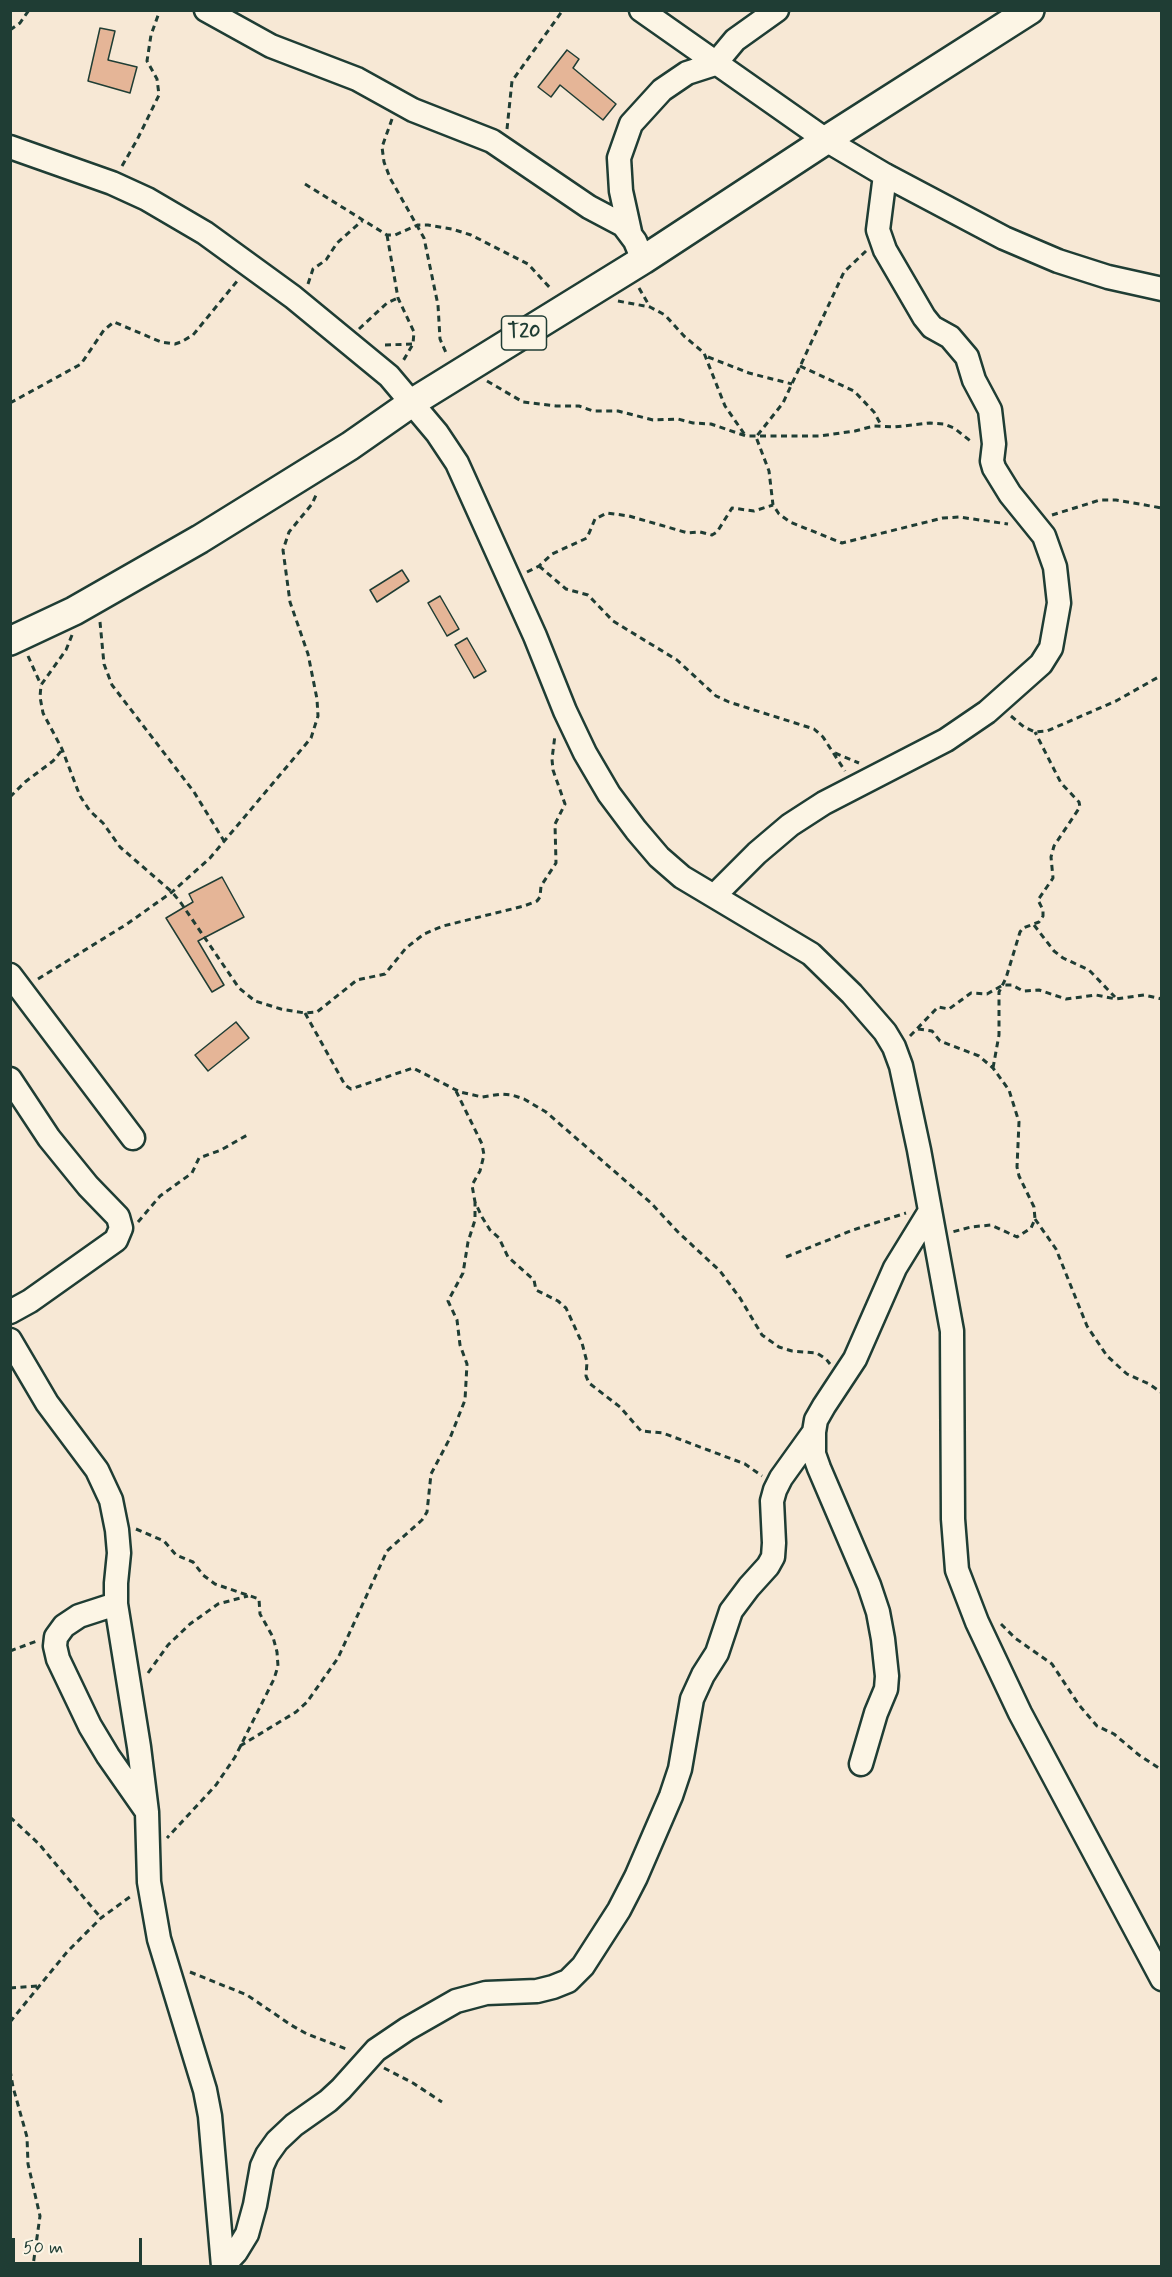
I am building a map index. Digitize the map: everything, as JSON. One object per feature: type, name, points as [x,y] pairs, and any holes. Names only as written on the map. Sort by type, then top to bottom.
[{"type":"main road","name":"T20","points":[[15,639],[84,605],[200,539],[319,465],[413,402],[643,260],[1030,10]]},
{"type":"street","points":[[206,10],[271,46],[370,85],[400,104],[479,135],[623,225],[630,232]]},
{"type":"street","points":[[642,10],[715,64],[826,140],[885,175],[1004,238],[1058,261],[1108,277],[1161,288]]},
{"type":"street","points":[[643,260],[630,232],[621,191],[619,158],[631,124],[662,90],[687,73],[715,64],[735,40],[777,10]]},
{"type":"street","points":[[10,147],[112,183],[147,199],[205,233],[293,297],[389,376],[413,402],[458,463],[585,753],[609,794],[636,830],[682,877],[811,954],[852,994],[885,1032],[901,1066],[936,1238],[952,1331],[953,1519],[957,1570],[977,1622],[1020,1713],[1161,1979]]},
{"type":"street","points":[[714,896],[757,853],[790,825],[824,803],[946,740],[1000,701],[1041,664],[1051,648],[1059,603],[1055,567],[1044,536],[1010,494],[992,461],[994,444],[990,410],[974,380],[967,357],[950,337],[932,327],[924,316],[890,259],[880,237],[879,223],[885,175]]},
{"type":"street","points":[[16,982],[133,1138]]},
{"type":"street","points":[[10,1079],[49,1138],[88,1186],[118,1217],[121,1228],[116,1240],[30,1301],[10,1312]]},
{"type":"street","points":[[861,1764],[876,1713],[886,1689],[883,1639],[878,1612],[869,1585],[814,1454],[814,1432],[816,1420],[862,1343],[895,1268],[929,1206]]},
{"type":"street","points":[[10,1340],[47,1403],[97,1470],[111,1500],[119,1553],[116,1604],[132,1698],[147,1812],[149,1882],[165,1961],[196,2059],[210,2116],[223,2266]]},
{"type":"street","points":[[223,2266],[236,2252],[247,2234],[262,2166],[272,2148],[294,2125],[328,2101],[386,2041],[456,2001],[486,1993],[537,1991],[553,1987],[568,1981],[583,1966],[619,1910],[636,1877],[671,1796],[680,1769],[692,1700],[703,1675],[717,1653],[731,1611],[773,1557],[772,1501],[781,1478],[814,1432]]},
{"type":"street","points":[[116,1604],[79,1616],[64,1626],[56,1636],[55,1646],[58,1659],[90,1726],[147,1812]]},
{"type":"path","points":[[10,30],[20,23],[29,10]]},
{"type":"path","points":[[112,183],[137,140],[159,94],[157,79],[147,62],[147,52],[160,10]]},
{"type":"path","points":[[503,148],[511,109],[512,81],[563,10]]},
{"type":"path","points":[[400,104],[387,130],[382,147],[390,178],[424,238],[435,287],[440,339],[450,359],[463,372],[494,384],[523,402],[556,406],[579,405],[593,411],[618,411],[654,420],[678,419],[711,424],[735,433],[756,437],[820,436],[881,425],[894,427],[930,423],[944,424],[966,437],[992,461]]},
{"type":"path","points":[[305,184],[387,235],[403,233],[418,225]]},
{"type":"path","points":[[293,297],[307,286],[314,269],[326,260],[338,243],[362,221]]},
{"type":"path","points":[[387,235],[398,298],[414,332],[413,344],[401,364],[389,376]]},
{"type":"path","points":[[756,437],[783,403],[844,272],[880,237]]},
{"type":"path","points":[[10,403],[81,364],[104,330],[114,322],[161,342],[175,344],[181,342],[192,335],[251,265]]},
{"type":"path","points":[[348,341],[378,311],[398,298]]},
{"type":"path","points":[[708,357],[749,373],[792,384]]},
{"type":"path","points":[[800,366],[854,391],[873,411],[881,425]]},
{"type":"path","points":[[756,437],[766,459],[773,505],[779,514],[790,522],[842,543],[943,518],[959,517],[1016,525],[1100,500],[1116,500],[1161,508]]},
{"type":"path","points":[[16,982],[127,924],[172,892],[210,858],[305,746],[316,728],[318,716],[313,674],[290,602],[283,550],[289,532],[315,499],[319,465]]},
{"type":"path","points":[[508,579],[539,566],[552,554],[587,537],[594,519],[607,513],[629,516],[688,533],[700,532],[712,535],[717,532],[732,508],[754,511],[773,505]]},
{"type":"path","points":[[539,566],[566,590],[588,594],[613,621],[677,660],[716,696],[814,729],[823,737],[845,772],[857,786]]},
{"type":"path","points":[[84,605],[101,628],[104,664],[112,685],[131,713],[194,792],[224,842]]},
{"type":"path","points":[[84,605],[66,650],[41,685],[40,698],[43,713],[62,749],[80,796],[120,847],[172,892],[190,914],[230,976],[247,996],[265,1004],[305,1013],[317,1012],[357,980],[385,974],[406,948],[424,934],[443,926],[537,901],[540,897],[540,886],[556,863],[555,824],[565,804],[553,770],[552,759],[554,737],[565,711]]},
{"type":"path","points":[[15,639],[41,685]]},
{"type":"path","points":[[1000,701],[1024,727],[1035,732],[1047,731],[1084,716],[1161,675]]},
{"type":"path","points":[[993,1068],[999,1035],[997,998],[1020,932],[1023,928],[1039,922],[1043,916],[1038,897],[1053,878],[1051,857],[1054,846],[1080,807],[1079,802],[1060,783],[1035,732]]},
{"type":"path","points":[[10,797],[53,760],[62,749]]},
{"type":"path","points":[[1034,925],[1054,951],[1063,958],[1089,970],[1116,999]]},
{"type":"path","points":[[894,1047],[918,1029],[938,1007],[949,1008],[971,993],[987,994],[1003,985],[1023,991],[1039,990],[1066,999],[1096,995],[1116,999],[1144,995],[1161,999]]},
{"type":"path","points":[[305,1013],[345,1085],[351,1089],[413,1068],[455,1089],[482,1097],[512,1095],[546,1112],[651,1203],[720,1271],[740,1298],[762,1335],[785,1349],[817,1353],[826,1359],[832,1367],[838,1386]]},
{"type":"path","points":[[918,1029],[932,1031],[940,1041],[966,1049],[979,1056],[993,1068],[1009,1090],[1015,1107],[1019,1138],[1017,1167],[1034,1207],[1035,1219],[1031,1228],[1017,1237],[991,1225],[982,1225],[936,1238]]},
{"type":"path","points":[[240,1746],[296,1712],[307,1702],[338,1658],[387,1551],[422,1520],[427,1512],[430,1474],[450,1438],[465,1400],[467,1364],[460,1345],[457,1320],[448,1301],[463,1273],[468,1242],[475,1220],[472,1185],[480,1171],[484,1155],[482,1144],[455,1089]]},
{"type":"path","points":[[116,1240],[135,1226],[160,1196],[192,1173],[199,1158],[221,1150],[249,1134]]},
{"type":"path","points":[[475,1202],[486,1225],[499,1238],[508,1257],[531,1276],[536,1290],[558,1301],[566,1308],[582,1343],[589,1383],[620,1407],[636,1427],[645,1432],[663,1433],[745,1464],[764,1477],[781,1478]]},
{"type":"path","points":[[786,1257],[853,1230],[929,1206]]},
{"type":"path","points":[[1035,1219],[1056,1249],[1087,1326],[1107,1356],[1127,1374],[1149,1384],[1161,1393]]},
{"type":"path","points":[[117,1530],[138,1530],[154,1536],[168,1544],[176,1556],[193,1562],[203,1575],[215,1584],[259,1599],[260,1614],[273,1637],[278,1666],[274,1679],[227,1771],[150,1857]]},
{"type":"path","points":[[132,1698],[168,1645],[190,1624],[218,1604],[249,1595]]},
{"type":"path","points":[[997,1620],[1015,1638],[1052,1664],[1079,1705],[1097,1726],[1114,1734],[1161,1770]]},
{"type":"path","points":[[10,1651],[56,1636]]},
{"type":"path","points":[[10,1817],[39,1844],[101,1918]]},
{"type":"path","points":[[10,2031],[11,2020],[67,1952],[101,1918],[149,1882]]},
{"type":"path","points":[[165,1961],[247,1995],[307,2034],[369,2057],[376,2065],[402,2076],[442,2102]]},
{"type":"path","points":[[10,1988],[38,1986]]},
{"type":"path","points":[[10,2070],[27,2137],[28,2164],[40,2216],[33,2266]]},
{"type":"building","points":[[100,28],[115,31],[108,60],[137,67],[130,93],[88,81]]},
{"type":"building","points":[[567,50],[579,59],[573,68],[616,104],[603,120],[560,85],[551,97],[538,87]]},
{"type":"building","points":[[402,570],[409,581],[377,602],[370,590]]},
{"type":"building","points":[[440,596],[459,629],[447,636],[428,603]]},
{"type":"building","points":[[467,638],[486,671],[474,678],[455,645]]},
{"type":"building","points":[[222,877],[244,917],[198,941],[224,985],[212,992],[166,918],[193,902],[189,894]]},
{"type":"building","points":[[236,1022],[249,1038],[208,1071],[195,1055]]}]
